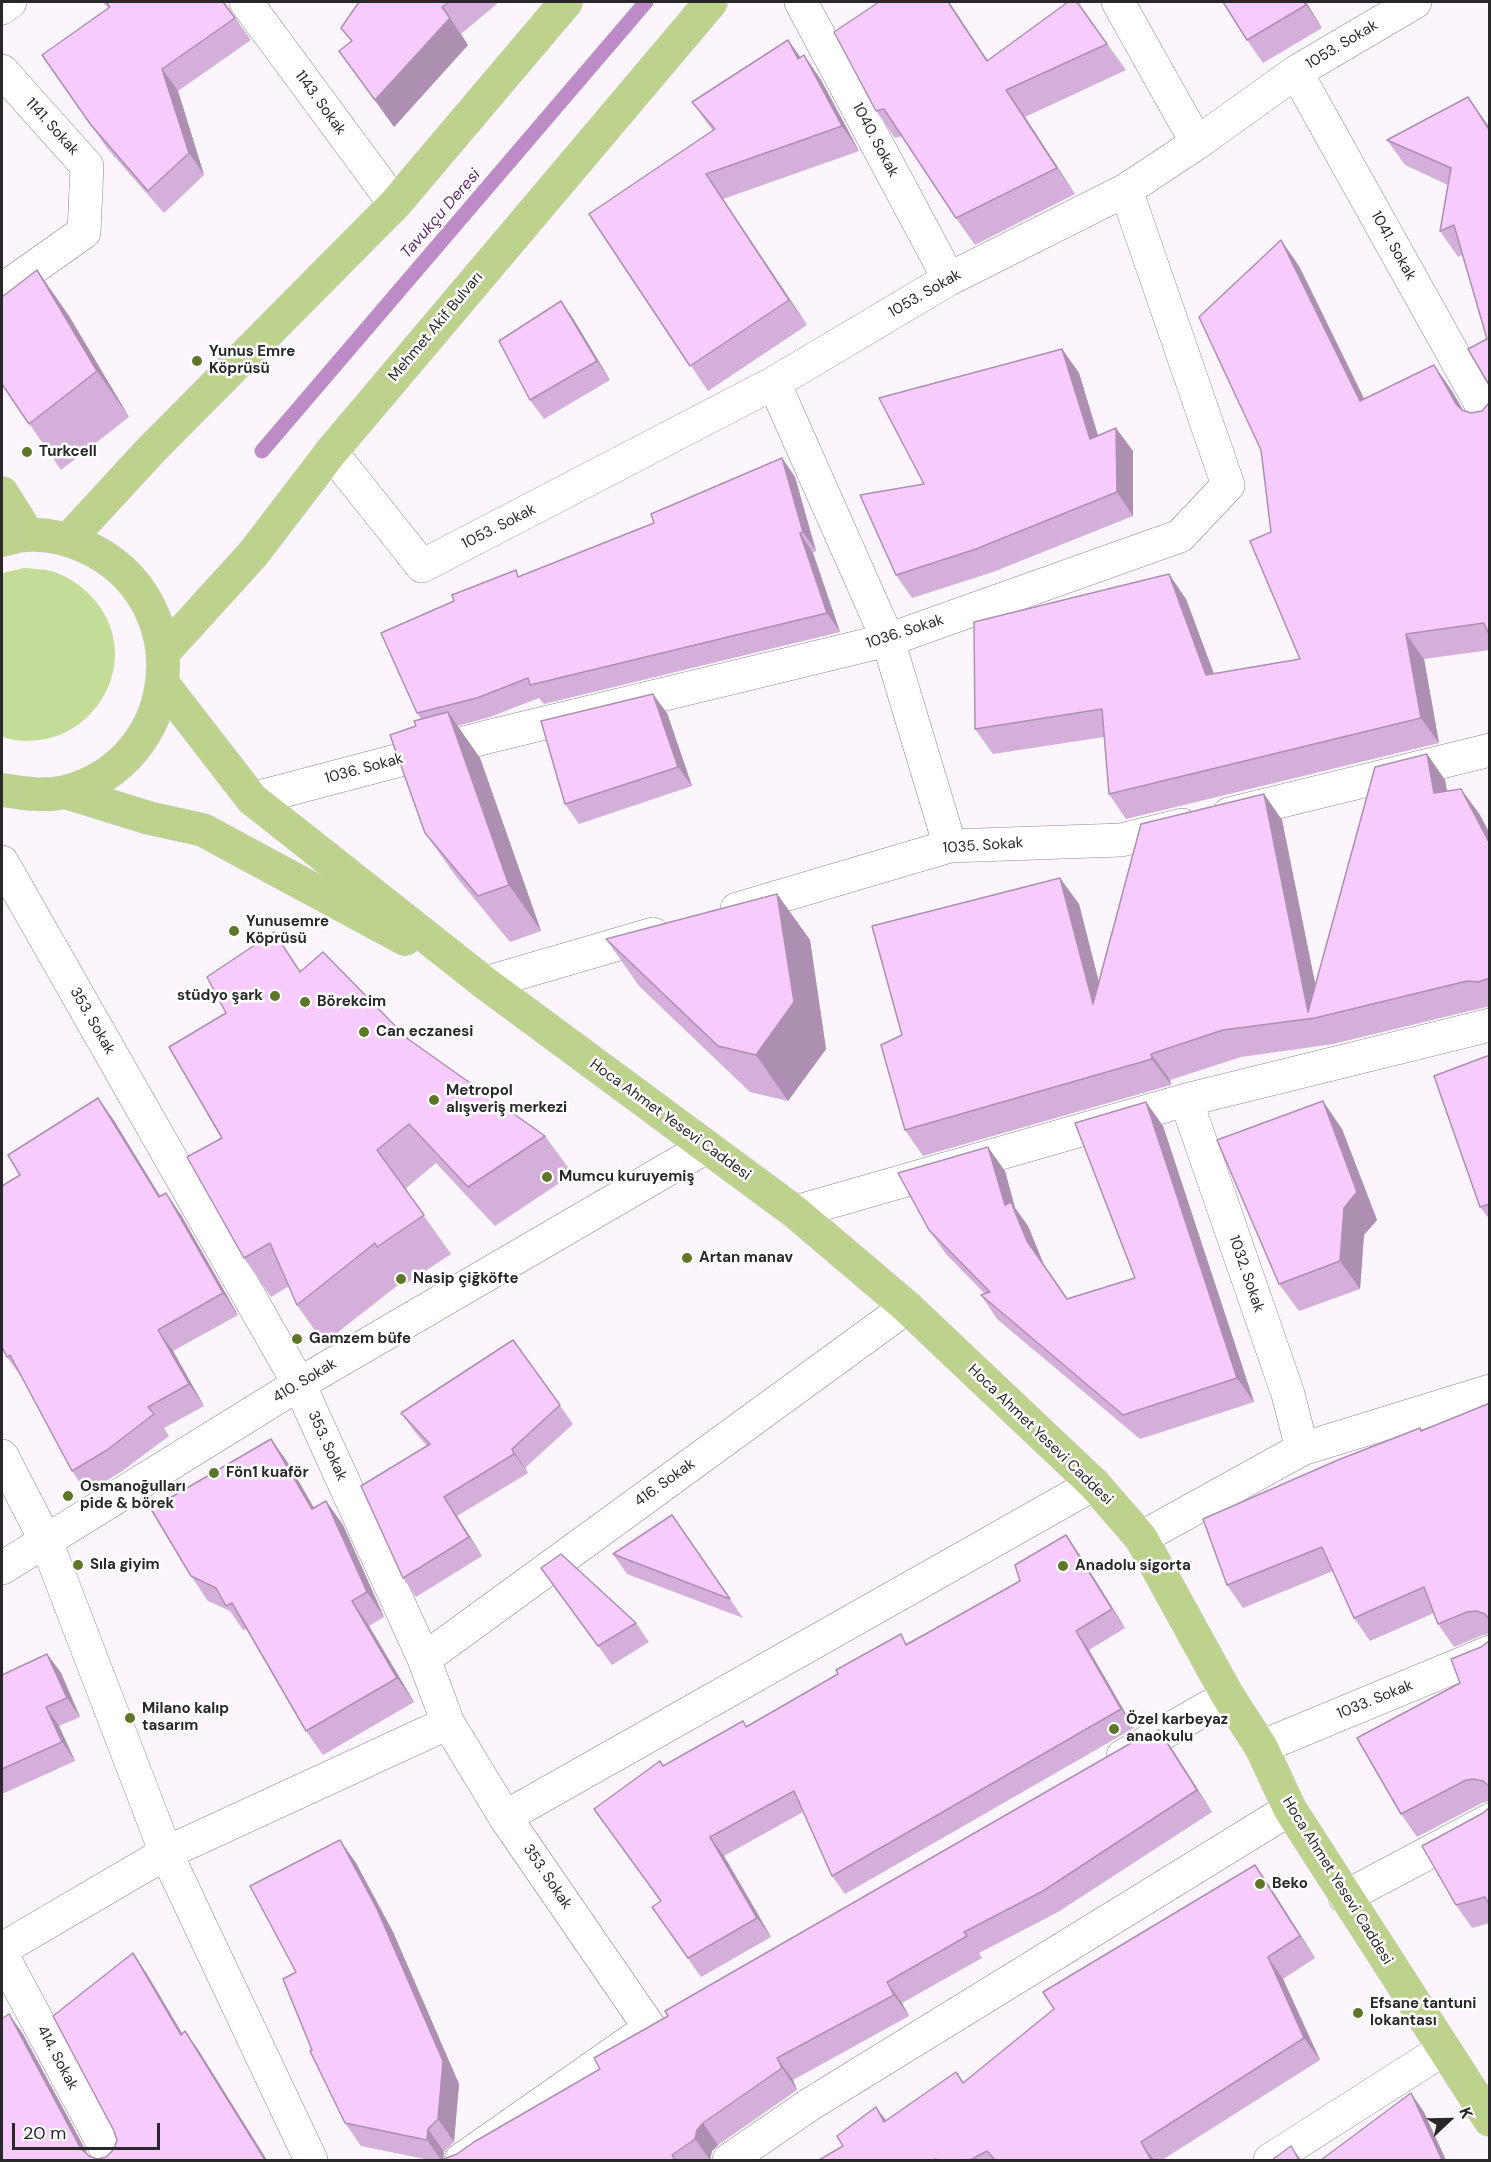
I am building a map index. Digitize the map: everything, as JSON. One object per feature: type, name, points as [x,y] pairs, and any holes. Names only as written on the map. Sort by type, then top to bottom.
[{"type":"main road","points":[[69,539],[151,450],[395,204],[566,2]]},
{"type":"main road","name":"Mehmet Akif Bulvarı","points":[[163,668],[331,452],[711,2]]},
{"type":"main road","points":[[2,493],[15,537],[69,539],[105,556],[134,582],[154,615],[163,668],[152,721],[131,753],[100,777],[2,807]]},
{"type":"main road","points":[[163,668],[252,799],[486,983]]},
{"type":"main road","points":[[2,790],[50,794],[203,830],[486,983]]},
{"type":"main road","name":"Hoca Ahmet Yesevi Caddesi","points":[[486,983],[795,1212],[907,1307],[1094,1484],[1141,1538],[1228,1696],[1261,1747],[1290,1809],[1444,2049],[1486,2105]]},
{"type":"street","points":[[2,8],[10,2]]},
{"type":"street","name":"1143. Sokak","points":[[246,2],[395,204]]},
{"type":"street","name":"1040. Sokak","points":[[801,2],[949,279]]},
{"type":"street","points":[[1118,2],[1197,143]]},
{"type":"street","name":"1053. Sokak","points":[[331,452],[422,566],[774,383],[949,279],[1126,190],[1197,143],[1296,72],[1415,2]]},
{"type":"street","name":"1141. Sokak","points":[[2,71],[87,166],[84,232],[2,290]]},
{"type":"street","name":"1041. Sokak","points":[[1296,72],[1490,420]]},
{"type":"street","name":"1036. Sokak","points":[[252,799],[487,737],[888,640],[1180,536],[1228,484],[1126,190]]},
{"type":"street","points":[[774,383],[888,640],[950,846]]},
{"type":"street","name":"1035. Sokak","points":[[712,916],[950,846],[1121,840],[1490,750]]},
{"type":"street","name":"353. Sokak","points":[[2,862],[299,1384],[424,1659],[448,1723],[506,1817],[660,2022],[461,2160]]},
{"type":"street","points":[[486,983],[678,926]]},
{"type":"street","points":[[795,1212],[1186,1100],[1490,1026]]},
{"type":"street","name":"1032. Sokak","points":[[1186,1100],[1288,1394],[1302,1449]]},
{"type":"street","name":"410. Sokak","points":[[2,1568],[299,1384],[706,1147]]},
{"type":"street","name":"416. Sokak","points":[[424,1659],[907,1307]]},
{"type":"street","points":[[1141,1538],[1302,1449],[1490,1391]]},
{"type":"street","points":[[2,1456],[46,1541],[166,1853],[311,2160]]},
{"type":"street","points":[[506,1817],[1094,1484]]},
{"type":"street","name":"1033. Sokak","points":[[1261,1747],[1490,1652]]},
{"type":"street","points":[[1094,1773],[1228,1696]]},
{"type":"street","points":[[2,1949],[166,1853],[448,1723]]},
{"type":"street","points":[[729,2160],[809,2105],[1290,1809]]},
{"type":"street","points":[[1345,1897],[1490,1820]]},
{"type":"street","name":"414. Sokak","points":[[2,1955],[112,2160]]},
{"type":"street","points":[[1270,2160],[1444,2049]]},
{"type":"green space","points":[[24,568],[57,573],[86,591],[108,621],[115,648],[112,675],[102,700],[84,720],[60,734],[33,741],[2,737],[2,573]]},
{"type":"building","points":[[106,2],[223,2],[235,18],[162,69],[189,153],[148,191],[91,125],[42,55],[110,7]]},
{"type":"building","points":[[359,2],[449,2],[442,7],[450,18],[375,100],[339,51],[352,41],[341,28]]},
{"type":"building","points":[[879,2],[948,2],[987,61],[1068,2],[1077,2],[1107,44],[1006,90],[1057,168],[956,218],[884,109],[876,111],[834,32]]},
{"type":"building","points":[[1223,2],[1304,2],[1306,5],[1247,40]]},
{"type":"building","points":[[788,40],[798,59],[804,55],[842,126],[706,174],[789,300],[690,366],[589,214],[715,129],[692,102]]},
{"type":"building","points":[[1468,97],[1490,131],[1490,389],[1468,349],[1487,339],[1454,225],[1440,231],[1451,168],[1387,140]]},
{"type":"building","points":[[1281,240],[1360,401],[1434,365],[1456,404],[1462,410],[1471,413],[1482,411],[1490,400],[1490,637],[1484,623],[1406,634],[1421,718],[1109,794],[1102,709],[975,729],[974,622],[1169,574],[1206,675],[1300,659],[1250,541],[1271,532],[1261,450],[1199,317]]},
{"type":"building","points":[[37,270],[97,371],[29,424],[2,384],[2,297]]},
{"type":"building","points":[[561,301],[597,361],[530,400],[499,341]]},
{"type":"building","points":[[1062,349],[1090,439],[1116,428],[1117,492],[976,549],[896,575],[860,495],[924,484],[879,398]]},
{"type":"building","points":[[782,458],[803,532],[800,533],[827,613],[530,685],[528,678],[477,698],[417,713],[381,633],[454,601],[452,595],[516,570],[518,577],[654,523],[651,514]]},
{"type":"building","points":[[653,694],[678,767],[565,804],[541,721]]},
{"type":"building","points":[[448,712],[509,885],[478,896],[425,833],[390,735],[416,726],[414,721]]},
{"type":"building","points":[[1427,754],[1434,793],[1461,789],[1490,844],[1490,978],[1478,982],[1467,981],[1315,1018],[1223,1030],[1151,1054],[1152,1059],[905,1130],[881,1045],[902,1035],[872,926],[1060,878],[1093,1004],[1141,824],[1264,794],[1308,1012],[1375,767]]},
{"type":"building","points":[[777,894],[794,1002],[756,1055],[718,1046],[606,939]]},
{"type":"building","points":[[274,932],[300,972],[323,952],[408,1039],[545,1136],[468,1187],[409,1124],[377,1150],[424,1215],[377,1247],[375,1243],[297,1305],[270,1243],[244,1258],[187,1157],[222,1138],[169,1047],[226,1013],[207,977]]},
{"type":"building","points":[[1490,1055],[1490,1204],[1480,1207],[1434,1076]]},
{"type":"building","points":[[98,1098],[159,1197],[166,1193],[223,1293],[158,1330],[189,1384],[148,1407],[154,1414],[107,1450],[72,1471],[10,1355],[7,1357],[2,1347],[2,1186],[20,1175],[8,1155]]},
{"type":"building","points":[[1323,1101],[1357,1192],[1344,1208],[1340,1261],[1279,1284],[1217,1140]]},
{"type":"building","points":[[1146,1102],[1237,1378],[1123,1415],[981,1295],[990,1292],[929,1230],[898,1173],[988,1147],[1005,1205],[1011,1202],[1027,1241],[1067,1299],[1135,1278],[1075,1123]]},
{"type":"building","points":[[513,1340],[560,1405],[512,1449],[514,1454],[444,1497],[469,1537],[403,1578],[361,1486],[430,1444],[401,1413]]},
{"type":"building","points":[[1490,1403],[1490,1620],[1485,1614],[1476,1611],[1467,1612],[1438,1624],[1424,1587],[1354,1618],[1322,1547],[1227,1585],[1203,1519],[1338,1460],[1420,1428],[1421,1431]]},
{"type":"building","points":[[271,1439],[312,1509],[326,1501],[367,1592],[352,1601],[397,1678],[306,1731],[232,1603],[226,1606],[216,1588],[191,1576],[151,1509]]},
{"type":"building","points":[[672,1515],[730,1599],[613,1554]]},
{"type":"building","points":[[1066,1535],[1112,1609],[1076,1631],[1121,1709],[832,1876],[794,1791],[710,1837],[757,1918],[688,1958],[652,1907],[661,1901],[594,1809],[660,1761],[663,1766],[743,1721],[746,1727],[838,1674],[836,1670],[901,1634],[906,1645],[1020,1581],[1015,1565]]},
{"type":"building","points":[[561,1554],[636,1623],[598,1646],[541,1568]]},
{"type":"building","points":[[1490,1639],[1490,1787],[1483,1781],[1466,1780],[1401,1814],[1357,1738],[1460,1683],[1451,1659],[1481,1647]]},
{"type":"building","points":[[47,1654],[67,1698],[46,1707],[62,1742],[2,1769],[2,1675]]},
{"type":"building","points":[[1159,1730],[1197,1790],[1043,1891],[964,1932],[967,1936],[887,1982],[894,1995],[777,2058],[782,2068],[703,2123],[697,2130],[695,2139],[672,2155],[675,2160],[441,2160],[457,2154],[600,2069],[594,2058],[668,2016],[665,2011],[1138,1739],[1139,1741]]},
{"type":"building","points":[[1490,1807],[1490,1906],[1485,1897],[1456,1905],[1422,1846]]},
{"type":"building","points":[[340,1840],[377,1909],[443,2061],[438,2119],[428,2129],[427,2140],[345,2123],[310,2051],[312,2050],[283,1979],[296,1972],[250,1886]]},
{"type":"building","points":[[1255,1865],[1300,1936],[1268,1957],[1304,2038],[1141,2142],[1151,2160],[995,2160],[987,2151],[970,2160],[819,2160],[843,2146],[837,2136],[876,2107],[884,2122],[956,2072],[963,2083],[1054,2009],[1043,1992]]},
{"type":"building","points":[[133,1953],[181,2035],[185,2031],[265,2160],[2,2160],[2,2019],[9,2014],[81,2149],[97,2159],[106,2157],[114,2149],[117,2140],[114,2131],[53,2016]]},
{"type":"building","points":[[1411,2093],[1442,2160],[1321,2160]]},
{"type":"building","points":[[1291,2146],[1299,2160],[1272,2160]]},
{"type":"waterway","name":"Tavukçu Deresi","points":[[262,451],[646,2]]},
{"type":"place","name":"Yunus Emre Köprüsü","points":[[197,361]]},
{"type":"place","name":"Turkcell","points":[[27,452]]},
{"type":"place","name":"Yunusemre Köprüsü","points":[[234,931]]},
{"type":"place","name":"stüdyo şark","points":[[275,996]]},
{"type":"place","name":"Börekcim","points":[[305,1002]]},
{"type":"place","name":"Can eczanesi","points":[[364,1032]]},
{"type":"place","name":"Metropol alışveriş merkezi","points":[[434,1100]]},
{"type":"place","name":"Mumcu kuruyemiş","points":[[547,1177]]},
{"type":"place","name":"Artan manav","points":[[687,1258]]},
{"type":"place","name":"Nasip çiğköfte","points":[[401,1279]]},
{"type":"place","name":"Gamzem büfe","points":[[297,1339]]},
{"type":"place","name":"Fön1 kuaför","points":[[214,1473]]},
{"type":"place","name":"Osmanoğulları pide & börek","points":[[68,1496]]},
{"type":"place","name":"Sıla giyim","points":[[78,1565]]},
{"type":"place","name":"Anadolu sigorta","points":[[1063,1566]]},
{"type":"place","name":"Milano kalıp tasarım","points":[[130,1718]]},
{"type":"place","name":"Özel karbeyaz anaokulu","points":[[1114,1729]]},
{"type":"place","name":"Beko","points":[[1260,1884]]},
{"type":"place","name":"Efsane tantuni lokantası","points":[[1358,2013]]}]
